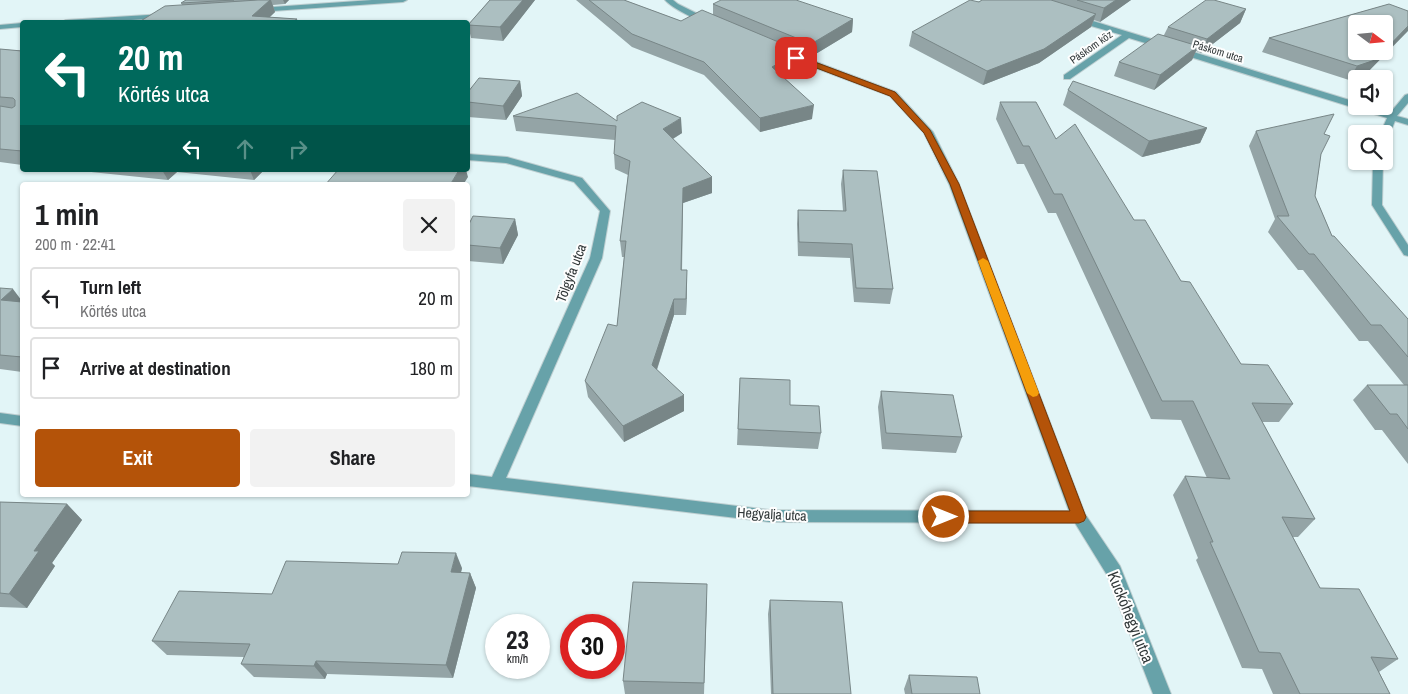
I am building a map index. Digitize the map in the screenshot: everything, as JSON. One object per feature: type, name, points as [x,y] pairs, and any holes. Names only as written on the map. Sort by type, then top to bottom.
[{"type":"street","points":[[245,10],[403,0]]},
{"type":"street","points":[[669,0],[675,6],[715,24]]},
{"type":"street","points":[[97,20],[176,15]]},
{"type":"street","name":"Páskom utca","points":[[1072,18],[1348,103]]},
{"type":"street","points":[[0,27],[20,25]]},
{"type":"street","name":"Páskom köz","points":[[1067,77],[1128,35]]},
{"type":"street","name":"Kuckóhegyi utca","points":[[778,50],[893,94],[928,132],[954,184],[1079,517],[1114,571],[1162,694]]},
{"type":"street","points":[[1388,125],[1392,116],[1408,98]]},
{"type":"street","name":"Páskom utca","points":[[1389,115],[1408,122]]},
{"type":"street","name":"Tölgyfa utca","points":[[470,157],[507,160],[578,180],[604,211],[596,258],[496,484]]},
{"type":"street","points":[[1378,170],[1377,205],[1408,253]]},
{"type":"street","points":[[0,418],[20,421]]},
{"type":"street","name":"Hegyalja utca","points":[[470,480],[770,516],[1079,517]]},
{"type":"building","points":[[186,0],[234,0],[181,3]]},
{"type":"building","points":[[270,0],[252,16],[297,19],[142,20],[165,6]]},
{"type":"building","points":[[490,0],[523,0],[500,27],[470,25]]},
{"type":"building","points":[[589,0],[624,0],[681,21],[702,10],[800,51],[772,67],[814,105],[760,118],[704,62],[632,34]]},
{"type":"building","points":[[721,0],[796,0],[853,19],[811,44],[713,4]]},
{"type":"building","points":[[970,0],[979,2],[982,0],[1051,0],[1096,14],[1044,49],[987,71],[912,32]]},
{"type":"building","points":[[1077,0],[1116,0],[1104,8]]},
{"type":"building","points":[[1206,0],[1214,0],[1246,9],[1207,39],[1168,27]]},
{"type":"building","points":[[1389,4],[1408,11],[1408,26],[1393,42],[1393,15],[1350,15]]},
{"type":"building","points":[[1348,16],[1348,60],[1375,60],[1357,66],[1269,38]]},
{"type":"building","points":[[1158,34],[1198,46],[1160,75],[1119,62]]},
{"type":"building","points":[[0,49],[20,51],[20,151],[0,149],[0,106],[12,108],[15,106],[15,100],[13,98],[0,97]]},
{"type":"building","points":[[479,78],[520,81],[503,106],[470,102],[470,89]]},
{"type":"building","points":[[1073,81],[1207,128],[1149,141],[1068,90]]},
{"type":"building","points":[[577,93],[617,121],[617,116],[642,102],[681,118],[663,129],[712,177],[683,188],[681,270],[687,270],[686,299],[674,299],[652,365],[684,395],[623,426],[585,381],[608,324],[617,326],[626,241],[620,241],[630,161],[614,154],[616,126],[513,116]]},
{"type":"building","points":[[1000,102],[1036,102],[1056,139],[1075,124],[1134,220],[1145,220],[1181,281],[1190,282],[1241,364],[1268,365],[1293,404],[1252,403],[1315,519],[1282,517],[1320,588],[1359,589],[1398,659],[1371,657],[1390,694],[1300,694],[1280,653],[1259,652],[1210,542],[1213,542],[1185,476],[1230,479],[1193,401],[1162,401],[1062,194],[1054,194],[1029,146],[1023,146]]},
{"type":"building","points":[[1334,114],[1324,134],[1330,136],[1321,154],[1315,196],[1332,236],[1408,319],[1408,357],[1381,325],[1371,325],[1314,254],[1309,254],[1277,216],[1289,216],[1256,131]]},
{"type":"building","points":[[843,170],[877,171],[893,289],[856,288],[852,244],[799,242],[798,210],[846,211]]},
{"type":"building","points":[[336,172],[458,172],[452,182],[328,182]]},
{"type":"building","points":[[473,216],[515,219],[500,248],[470,245],[470,222]]},
{"type":"building","points":[[0,288],[13,289],[1,300],[20,302],[20,357],[0,355]]},
{"type":"building","points":[[740,378],[790,380],[790,405],[819,406],[821,433],[738,429]]},
{"type":"building","points":[[1367,385],[1408,385],[1408,429],[1397,414],[1390,414]]},
{"type":"building","points":[[881,391],[953,395],[962,437],[886,433]]},
{"type":"building","points":[[0,502],[67,504],[34,551],[39,551],[9,594],[0,593]]},
{"type":"building","points":[[402,552],[456,553],[451,572],[470,573],[446,665],[316,661],[314,666],[241,664],[250,644],[152,641],[179,591],[272,594],[286,561],[398,564]]},
{"type":"building","points":[[633,582],[707,584],[704,683],[623,681],[625,679]]},
{"type":"building","points":[[770,600],[842,602],[851,694],[773,694]]},
{"type":"building","points":[[909,675],[977,677],[980,694],[912,694]]},
{"type":"slow traffic","points":[[983,261],[1033,393]]},
{"type":"route","points":[[796,58],[893,94],[928,132],[954,184],[1079,517],[944,517]]}]
